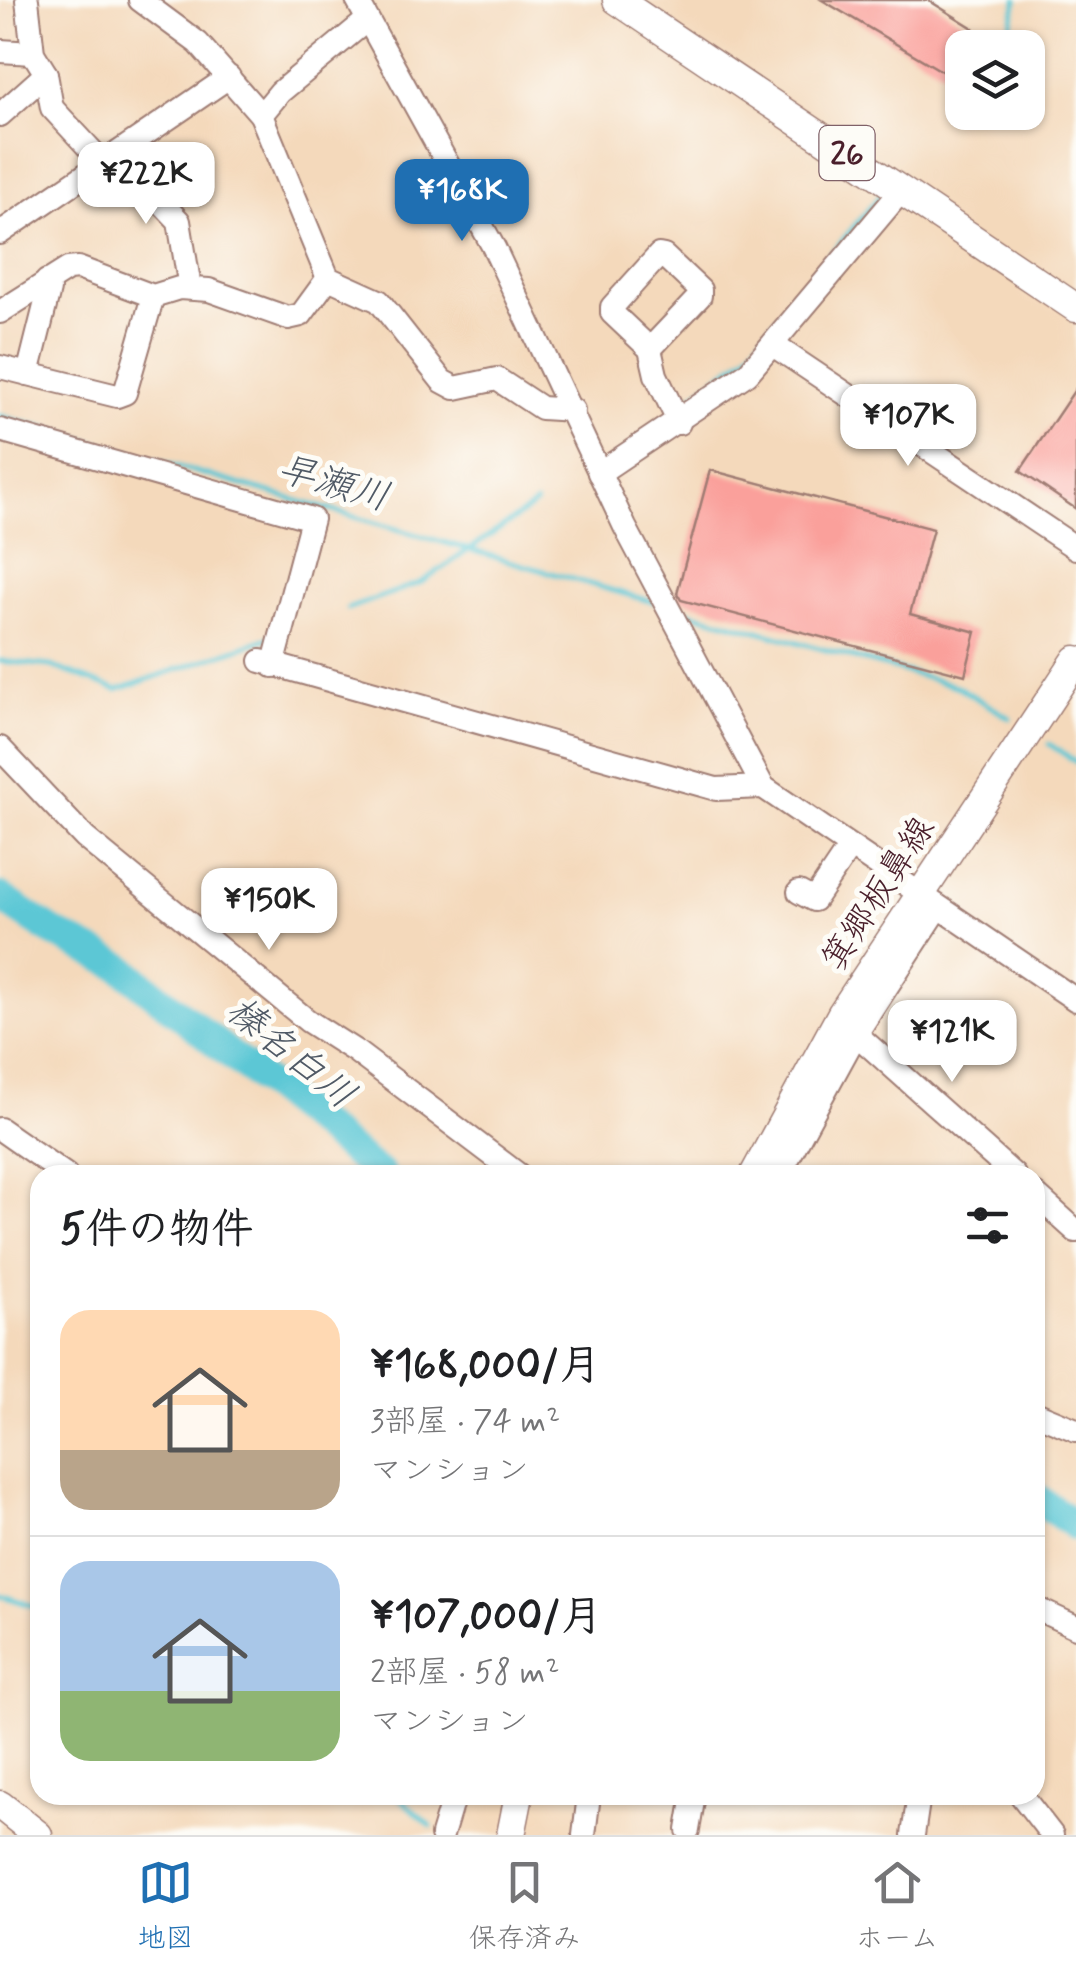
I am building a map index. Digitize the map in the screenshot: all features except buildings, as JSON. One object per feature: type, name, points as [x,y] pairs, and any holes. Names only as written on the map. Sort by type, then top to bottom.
[{"type":"main road","name":"26","points":[[617,0],[1076,308]]},
{"type":"main road","name":"箕郷板鼻線","points":[[759,1165],[834,1028],[928,902],[1076,660]]},
{"type":"main road","points":[[0,1805],[38,1835]]},
{"type":"main road","points":[[511,1835],[517,1805]]},
{"type":"street","points":[[28,0],[33,53],[46,74],[52,108],[179,221],[182,262],[190,288]]},
{"type":"street","points":[[140,0],[198,43],[261,115],[328,278],[379,301],[442,381],[455,388],[496,380],[541,408],[572,410]]},
{"type":"street","points":[[261,115],[362,10],[494,248],[599,474],[762,788],[1076,1000]]},
{"type":"street","points":[[0,51],[33,53]]},
{"type":"street","points":[[0,115],[46,74]]},
{"type":"street","points":[[0,233],[229,78]]},
{"type":"street","points":[[599,474],[679,423],[748,372],[902,190]]},
{"type":"street","points":[[0,312],[47,281],[78,268],[153,296],[190,288],[226,294],[262,312],[288,318],[301,315],[328,278]]},
{"type":"street","points":[[28,374],[49,290],[47,281]]},
{"type":"street","points":[[0,367],[118,396],[125,393],[153,296]]},
{"type":"street","points":[[773,345],[1076,548]]},
{"type":"street","points":[[650,349],[656,375],[679,423]]},
{"type":"street","points":[[0,430],[312,519],[267,663],[716,789],[762,788]]},
{"type":"street","points":[[0,748],[86,838],[308,1021],[355,1051],[505,1165]]},
{"type":"street","points":[[800,892],[814,900],[849,848]]},
{"type":"street","points":[[784,1165],[928,902]]},
{"type":"street","points":[[856,1034],[1003,1165]]},
{"type":"street","points":[[0,1129],[52,1165]]},
{"type":"street","points":[[1045,1203],[1076,1231]]},
{"type":"street","points":[[1045,1417],[1076,1430]]},
{"type":"street","points":[[1045,1613],[1076,1627]]},
{"type":"street","points":[[442,1835],[451,1805]]},
{"type":"street","points":[[584,1835],[588,1805]]},
{"type":"street","points":[[688,1830],[692,1805]]},
{"type":"street","points":[[913,1835],[918,1805]]},
{"type":"street","points":[[1029,1805],[1052,1835]]},
{"type":"waterway","points":[[1010,30],[1017,0]]},
{"type":"waterway","points":[[684,403],[747,355],[882,193]]},
{"type":"waterway","name":"早瀬川","points":[[0,416],[653,602]]},
{"type":"waterway","points":[[347,609],[422,582],[536,504]]},
{"type":"waterway","name":"早瀬川","points":[[682,610],[956,686],[1010,718]]},
{"type":"waterway","points":[[0,661],[51,666],[117,690],[274,636]]},
{"type":"waterway","name":"早瀬川","points":[[1049,744],[1076,762]]},
{"type":"waterway","name":"榛名白川","points":[[0,897],[51,931],[121,967],[368,1165]]},
{"type":"waterway","name":"榛名白川","points":[[1045,1504],[1076,1526]]},
{"type":"waterway","points":[[0,1595],[30,1605]]},
{"type":"waterway","points":[[407,1805],[431,1826]]}]
